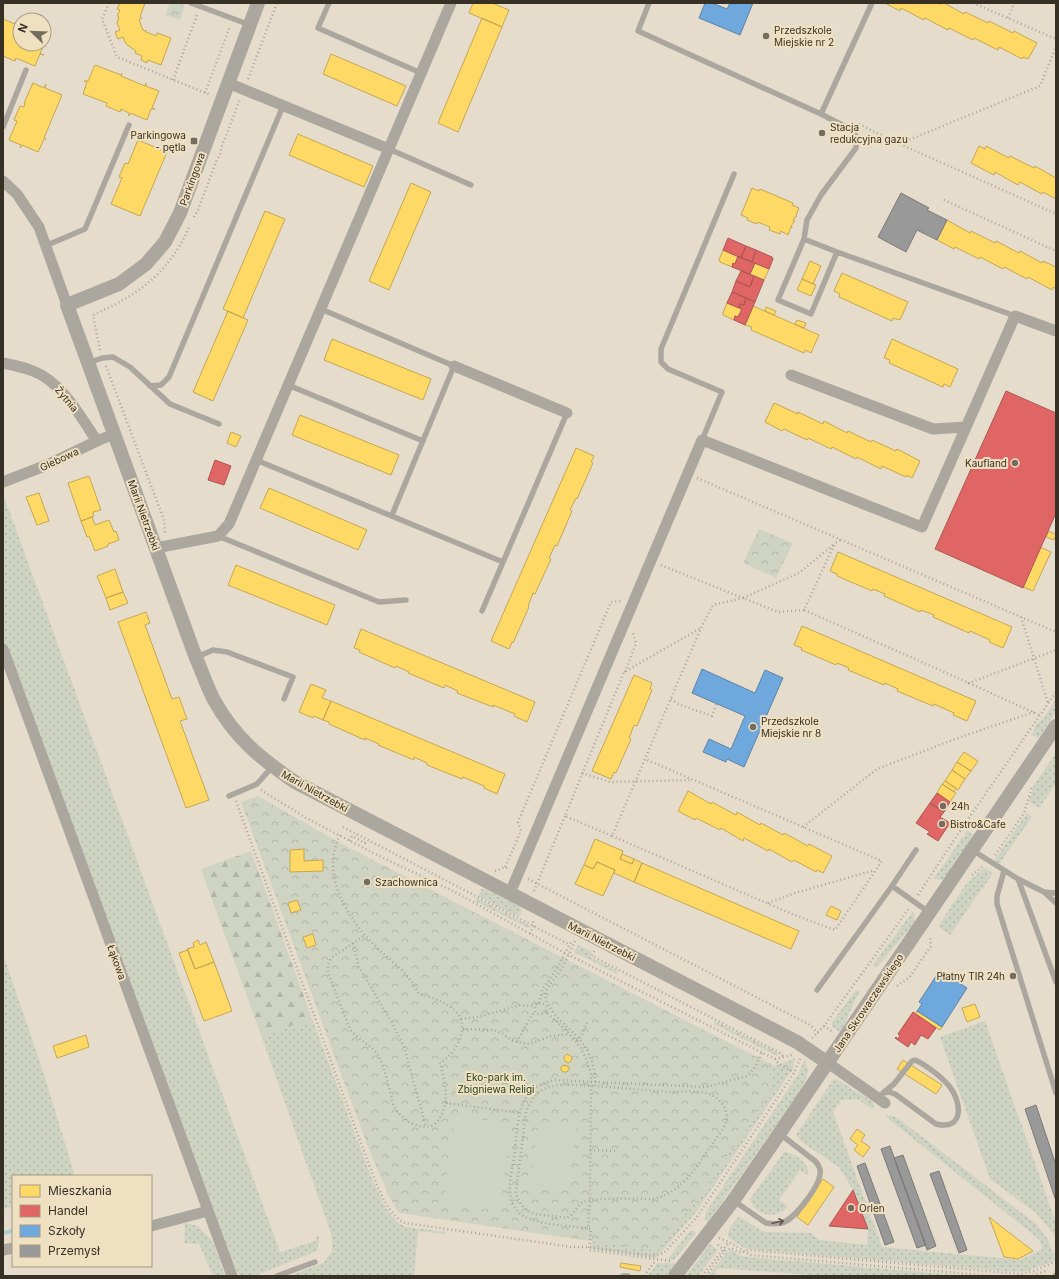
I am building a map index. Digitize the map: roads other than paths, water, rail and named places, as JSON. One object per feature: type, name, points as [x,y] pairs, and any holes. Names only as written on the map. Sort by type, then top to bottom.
[{"type":"street","name":"Parkingowa","points":[[67,305],[119,284],[146,264],[165,242],[180,213],[258,3]]},
{"type":"street","points":[[156,548],[218,536],[229,524],[322,309],[451,3]]},
{"type":"street","points":[[228,83],[389,149]]},
{"type":"street","name":"Marii Nietrzebki","points":[[3,181],[16,194],[38,227],[196,658],[213,699],[229,724],[248,746],[272,766],[295,782],[797,1042],[828,1062]]},
{"type":"street","points":[[510,893],[702,440],[922,527],[1015,316],[1056,331]]},
{"type":"street","name":"Żytnia","points":[[3,363],[34,371],[56,385],[79,413],[97,441]]},
{"type":"street","points":[[454,366],[567,413]]},
{"type":"street","points":[[791,375],[933,429],[966,427]]},
{"type":"street","name":"Glebowa","points":[[3,482],[47,465],[114,434]]},
{"type":"street","name":"Łąkowa","points":[[3,649],[232,1276]]},
{"type":"street","name":"Jana Skrowaczewskiego","points":[[676,1276],[733,1201],[1056,726]]},
{"type":"street","points":[[828,1062],[882,1099]]},
{"type":"street","points":[[152,1226],[208,1210]]},
{"type":"lane","points":[[191,3],[250,25]]},
{"type":"lane","points":[[329,3],[318,28],[421,73]]},
{"type":"lane","points":[[650,3],[638,31],[821,114],[852,130],[857,138],[856,148],[821,195],[807,220],[804,239],[778,300],[811,314],[837,252]]},
{"type":"lane","points":[[821,114],[872,3]]},
{"type":"lane","points":[[3,128],[26,70]]},
{"type":"lane","points":[[150,386],[161,385],[169,377],[283,106]]},
{"type":"lane","points":[[45,246],[85,229],[129,125]]},
{"type":"lane","points":[[389,149],[471,185]]},
{"type":"lane","points":[[702,440],[722,392],[668,369],[661,362],[661,349],[734,174]]},
{"type":"lane","points":[[804,239],[1015,316]]},
{"type":"lane","points":[[322,309],[454,366],[392,515]]},
{"type":"lane","points":[[88,363],[102,358],[113,357],[130,367],[170,404],[219,424]]},
{"type":"lane","points":[[288,385],[423,441]]},
{"type":"lane","points":[[482,611],[567,413]]},
{"type":"lane","points":[[256,460],[503,562]]},
{"type":"lane","points":[[218,536],[379,602],[406,600]]},
{"type":"lane","points":[[196,658],[213,650],[227,652],[293,676],[284,699]]},
{"type":"lane","points":[[229,796],[254,785],[261,780],[272,766]]},
{"type":"lane","points":[[816,990],[892,886],[916,850]]},
{"type":"lane","points":[[972,850],[1004,871],[1044,892],[1056,903]]},
{"type":"lane","points":[[1004,871],[997,896],[998,904],[1056,1093]]},
{"type":"lane","points":[[1018,879],[1056,982]]},
{"type":"lane","points":[[892,886],[930,913]]},
{"type":"lane","points":[[1044,892],[1056,894]]},
{"type":"lane","points":[[915,1060],[925,1065],[949,1086],[956,1098],[959,1111],[957,1118],[952,1123],[943,1126],[936,1124],[895,1094],[889,1092],[882,1099],[912,1061],[915,1060]]},
{"type":"lane","points":[[733,1201],[766,1223],[782,1223],[794,1214],[814,1189],[819,1180],[820,1173],[817,1163],[779,1134]]},
{"type":"lane","points":[[276,1276],[315,1262]]},
{"type":"lane","points":[[623,1276],[628,1276]]},
{"type":"waterway","points":[[3,1233],[12,1231]]},
{"type":"place","name":"Przedszkole Miejskie nr 2","points":[[766,36]]},
{"type":"place","name":"Stacja redukcyjna gazu","points":[[822,133]]},
{"type":"place","name":"Parkingowa - pętla","points":[[194,141]]},
{"type":"place","name":"Kaufland","points":[[1015,463]]},
{"type":"place","name":"Przedszkole Miejskie nr 8","points":[[753,727]]},
{"type":"place","name":"24h","points":[[943,806]]},
{"type":"place","name":"Bistro&Cafe","points":[[942,824]]},
{"type":"place","name":"Szachownica","points":[[367,882]]},
{"type":"place","name":"Płatny TIR 24h","points":[[1013,976]]},
{"type":"place","name":"Orlen","points":[[851,1208]]},
{"type":"park label","name":"Eko-park im. Zbigniewa Religi","points":[[496,1082]]}]
